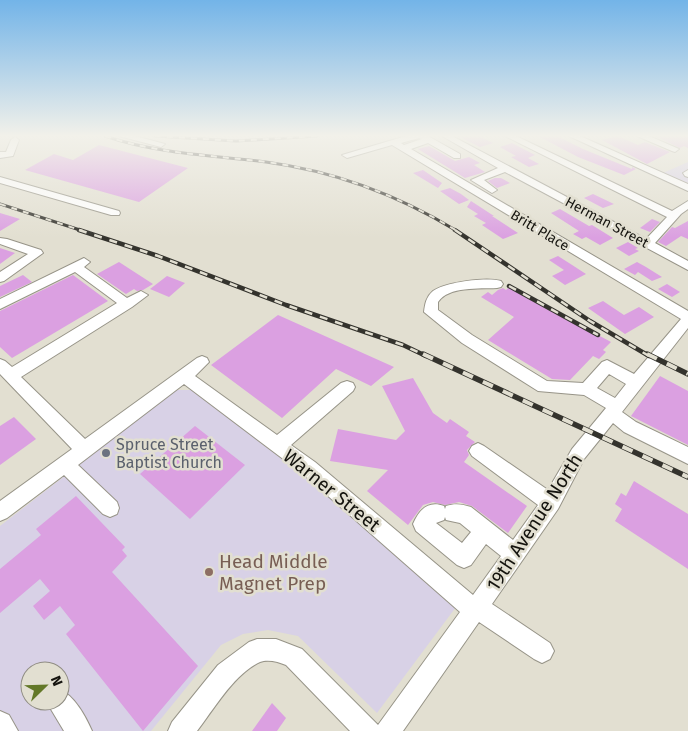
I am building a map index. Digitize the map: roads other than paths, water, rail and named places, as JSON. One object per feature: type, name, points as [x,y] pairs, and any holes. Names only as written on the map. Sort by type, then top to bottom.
[{"type":"street","name":"Britt Place","points":[[440,170],[688,319]]},
{"type":"street","points":[[497,193],[476,180],[501,170]]},
{"type":"street","name":"Herman Street","points":[[510,170],[688,266]]},
{"type":"street","points":[[579,170],[673,216]]},
{"type":"street","points":[[648,170],[688,188]]},
{"type":"street","points":[[0,180],[115,213]]},
{"type":"street","points":[[648,244],[673,216],[688,204]]},
{"type":"street","points":[[0,278],[37,253],[3,241]]},
{"type":"street","points":[[0,305],[80,264],[127,304]]},
{"type":"street","points":[[497,284],[452,287],[441,291],[433,298],[430,305],[431,312],[467,339],[544,387],[587,389],[614,410],[630,427],[688,456]]},
{"type":"street","points":[[84,450],[5,370],[141,295]]},
{"type":"street","name":"19th Avenue North","points":[[388,731],[550,503],[578,454],[688,319]]},
{"type":"street","points":[[0,512],[202,362]]},
{"type":"street","points":[[587,389],[607,366],[637,383]]},
{"type":"street","name":"Warner Street","points":[[184,376],[332,487],[476,609],[542,651]]},
{"type":"street","points":[[278,445],[347,387]]},
{"type":"street","points":[[478,451],[550,503]]},
{"type":"street","points":[[65,464],[110,508]]},
{"type":"street","points":[[484,530],[464,558],[423,524],[432,513],[464,514],[515,554]]},
{"type":"street","points":[[180,731],[226,672],[257,650],[276,650],[294,657],[368,731]]},
{"type":"street","points":[[65,711],[79,731]]},
{"type":"street","points":[[0,724],[5,731]]},
{"type":"railway","points":[[308,170],[365,186],[412,206],[457,231]]},
{"type":"railway","points":[[0,204],[83,231]]},
{"type":"railway","points":[[79,230],[158,256],[286,305],[403,345],[426,356]]},
{"type":"railway","points":[[455,230],[590,321],[649,356]]},
{"type":"railway","points":[[509,286],[598,335]]},
{"type":"railway","points":[[423,354],[688,477]]},
{"type":"railway","points":[[647,354],[688,374]]},
{"type":"place","name":"Spruce Street Baptist Church","points":[[106,453]]},
{"type":"place","name":"Head Middle Magnet Prep","points":[[209,572]]}]
